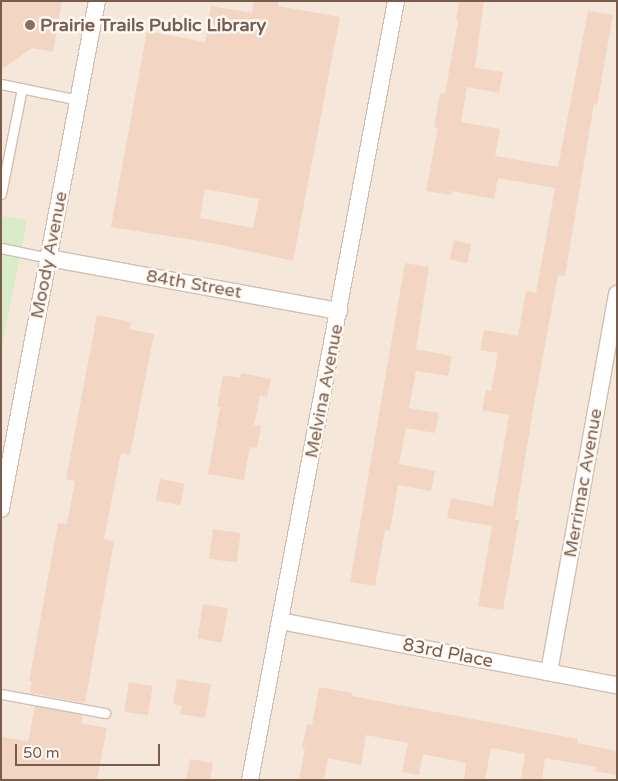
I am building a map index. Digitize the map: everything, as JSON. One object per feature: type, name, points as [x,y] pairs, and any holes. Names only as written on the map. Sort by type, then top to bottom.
[{"type":"street","name":"Moody Avenue","points":[[1,509],[80,100],[97,1]]},
{"type":"street","name":"Melvina Avenue","points":[[250,780],[396,1]]},
{"type":"street","name":"84th Street","points":[[49,258],[339,311]]},
{"type":"street","name":"Merrimac Avenue","points":[[549,672],[617,294]]},
{"type":"street","name":"83rd Place","points":[[280,621],[617,685]]},
{"type":"lane","points":[[1,84],[80,100]]},
{"type":"lane","points":[[1,194],[22,88]]},
{"type":"lane","points":[[1,248],[49,258]]},
{"type":"lane","points":[[1,694],[105,714]]},
{"type":"shaded area","points":[[1,1],[617,1],[617,780],[1,780]]},
{"type":"green space","points":[[1,216],[27,220],[1,351]]},
{"type":"building","name":"Prairie Trails Public Library","points":[[1,1],[62,1],[53,52],[32,48],[1,70]]},
{"type":"building","points":[[254,1],[279,1],[278,6],[340,17],[293,261],[212,243],[111,227],[147,31],[205,42],[211,6],[252,13]],"holes":[[[205,189],[259,199],[253,228],[200,218]]]},
{"type":"building","points":[[459,1],[484,1],[475,68],[503,72],[499,93],[467,87],[461,122],[500,129],[495,156],[558,167],[588,11],[613,15],[597,105],[594,104],[565,276],[558,275],[533,410],[515,520],[519,520],[503,610],[478,606],[492,526],[447,518],[451,498],[493,506],[509,415],[482,410],[486,390],[491,391],[498,353],[480,350],[484,330],[518,336],[526,291],[536,293],[555,188],[498,178],[494,199],[452,191],[451,195],[426,191],[438,128],[434,127],[440,93],[445,94],[458,21],[456,20]]},
{"type":"building","points":[[454,240],[472,244],[467,264],[450,259]]},
{"type":"building","points":[[405,263],[429,267],[416,349],[452,356],[448,376],[416,371],[409,408],[439,413],[435,433],[406,428],[399,464],[435,471],[431,491],[398,485],[390,531],[385,530],[375,586],[350,582]]},
{"type":"building","points":[[97,315],[131,322],[129,329],[154,334],[130,455],[121,453],[104,539],[114,541],[85,703],[30,693],[32,681],[29,681],[58,523],[67,524],[75,481],[66,479]]},
{"type":"building","points":[[241,373],[271,379],[267,397],[260,396],[254,425],[261,426],[257,448],[250,447],[244,480],[208,474],[220,407],[217,407],[223,375],[240,378]]},
{"type":"building","points":[[160,479],[185,484],[180,505],[156,501]]},
{"type":"building","points":[[213,529],[241,533],[237,563],[209,559]]},
{"type":"building","points":[[203,604],[228,608],[222,642],[198,639]]},
{"type":"building","points":[[177,679],[211,684],[205,718],[180,714],[182,706],[173,704]]},
{"type":"building","points":[[129,682],[153,686],[148,715],[124,712]]},
{"type":"building","points":[[319,687],[352,693],[352,696],[578,739],[577,743],[617,751],[617,775],[595,771],[596,767],[545,758],[542,780],[521,780],[525,754],[491,748],[485,780],[464,780],[466,763],[423,754],[419,775],[402,772],[408,743],[366,735],[361,765],[328,758],[324,780],[299,780],[305,748],[302,748],[307,724],[312,725]]},
{"type":"building","points":[[35,706],[83,715],[81,723],[107,728],[97,780],[1,780],[1,737],[28,741]]},
{"type":"building","points":[[190,759],[213,763],[210,780],[186,780]]},
{"type":"place","name":"Prairie Trails Public Library","points":[[30,25]]}]
